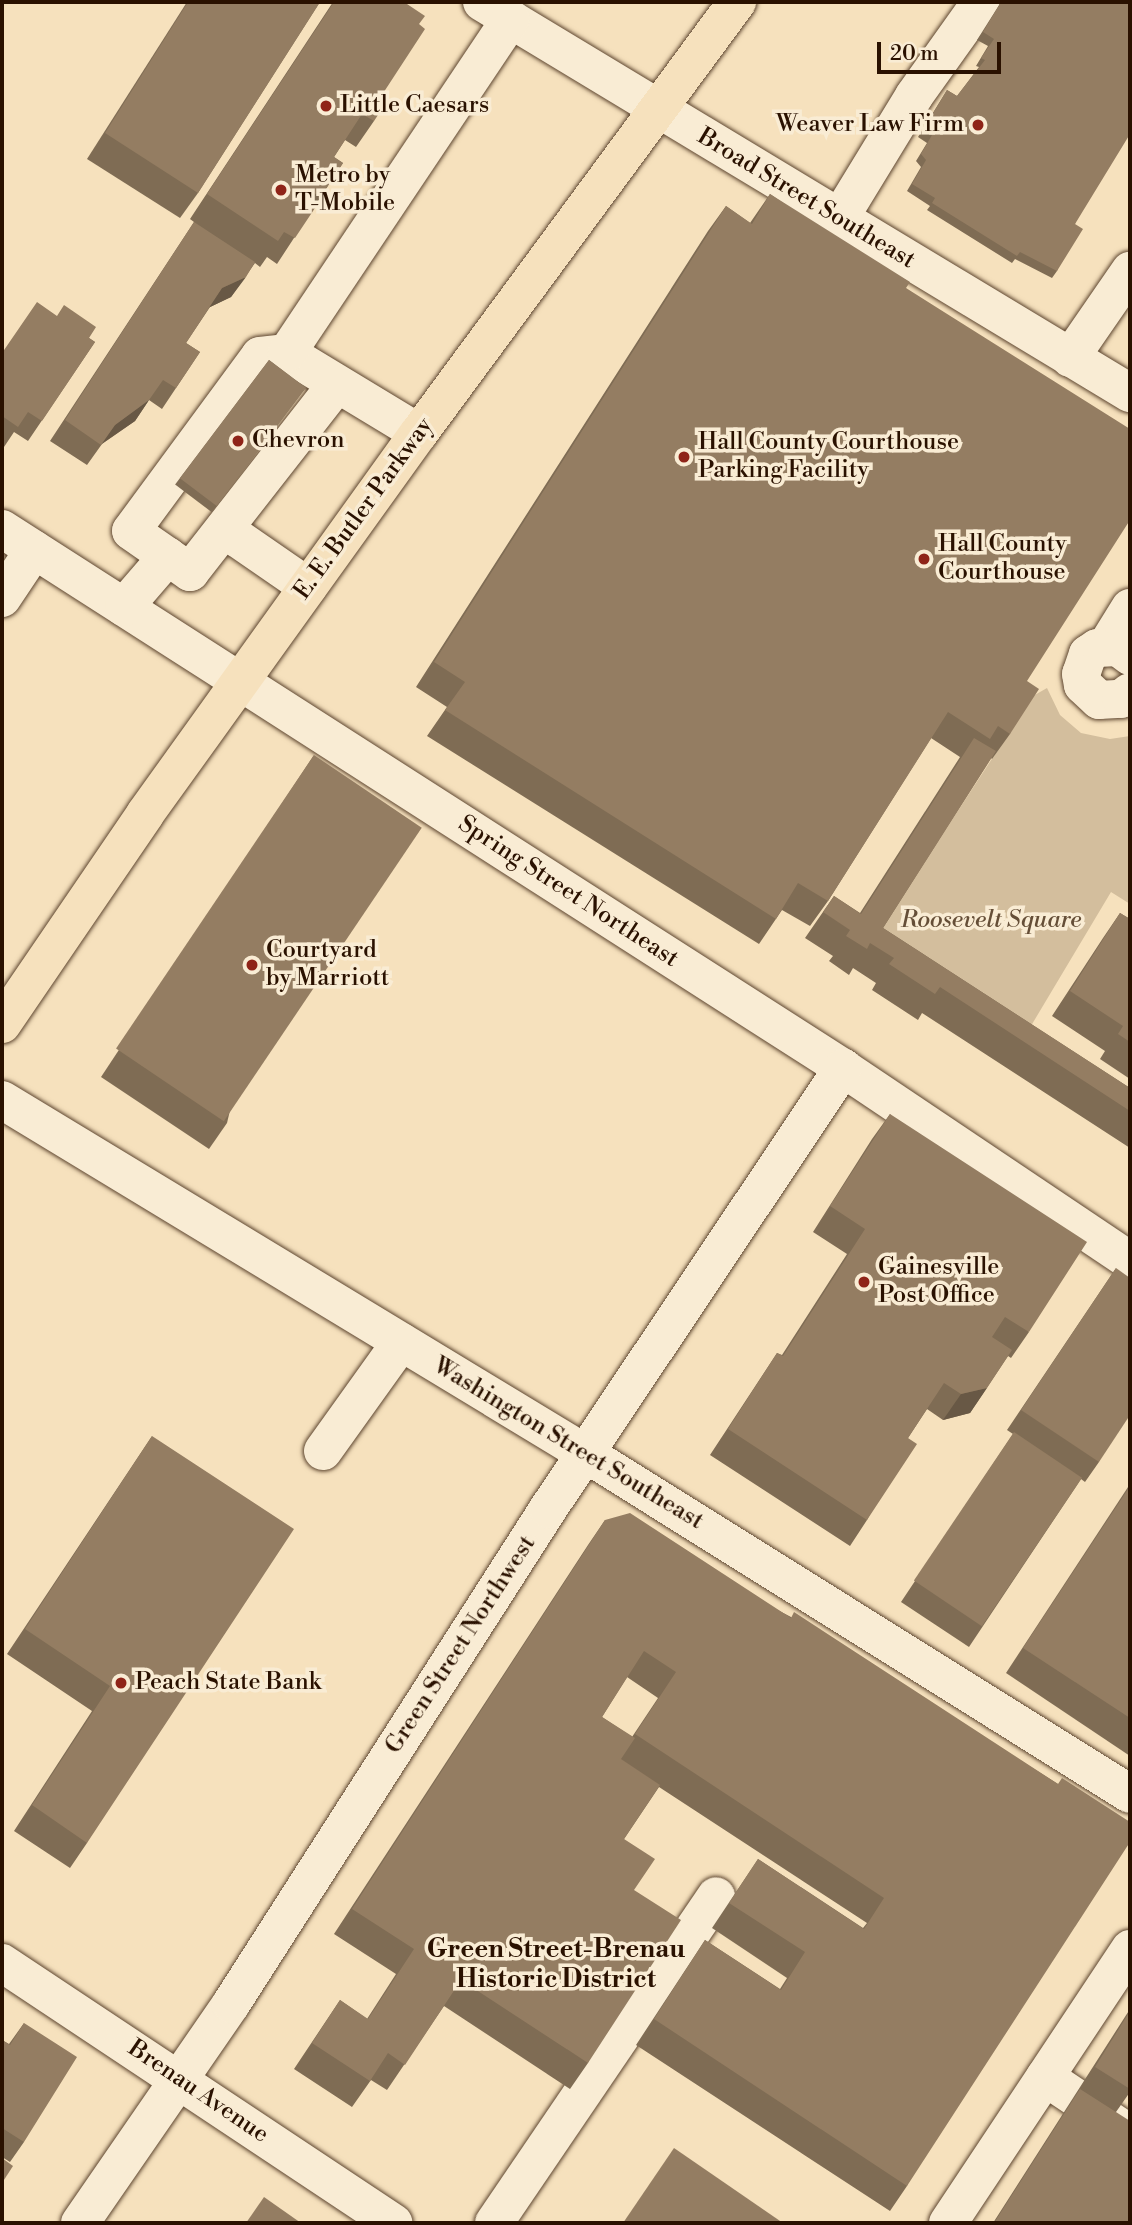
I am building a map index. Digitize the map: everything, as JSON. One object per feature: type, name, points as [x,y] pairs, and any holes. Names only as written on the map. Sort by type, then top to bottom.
[{"type":"highway","name":"E. E. Butler Parkway","points":[[2,1024],[145,814],[242,684],[308,587],[737,2]]},
{"type":"street","points":[[839,219],[914,96],[981,2]]},
{"type":"street","name":"Broad Street Southeast","points":[[497,11],[1130,393]]},
{"type":"street","points":[[287,353],[497,11]]},
{"type":"street","points":[[1070,358],[1130,271]]},
{"type":"street","points":[[336,385],[190,572],[131,531],[260,356],[287,353],[419,433]]},
{"type":"street","name":"Spring Street Northeast","points":[[2,529],[843,1068],[1130,1261]]},
{"type":"street","points":[[224,529],[308,587]]},
{"type":"street","points":[[2,598],[34,550]]},
{"type":"street","points":[[124,607],[168,556]]},
{"type":"street","points":[[1130,608],[1119,651],[1088,654],[1082,663],[1083,685],[1090,694],[1110,701],[1130,692]]},
{"type":"street","name":"Green Street Northwest","points":[[80,2223],[180,2079],[548,1509],[588,1455],[843,1068]]},
{"type":"street","name":"Washington Street Southeast","points":[[2,1100],[588,1455],[1130,1794]]},
{"type":"street","points":[[323,1451],[401,1342]]},
{"type":"street","points":[[494,2223],[716,1896]]},
{"type":"street","points":[[948,2223],[1130,1949]]},
{"type":"street","name":"Brenau Avenue","points":[[2,1963],[393,2223]]},
{"type":"street","points":[[1045,2077],[1130,2134]]},
{"type":"green space","name":"Roosevelt Square","points":[[1047,688],[1060,715],[1081,733],[1110,739],[1130,736],[1130,904],[1111,892],[1016,1051],[865,953],[1033,696]]},
{"type":"building","points":[[188,2],[320,2],[198,193],[105,133]]},
{"type":"building","points":[[334,2],[404,2],[425,16],[419,24],[425,29],[378,101],[384,106],[374,121],[362,114],[334,157],[343,163],[320,197],[311,191],[307,198],[317,205],[295,238],[284,232],[278,241],[207,194]]},
{"type":"building","points":[[1001,2],[1130,2],[1130,134],[1075,224],[1083,229],[1057,271],[1020,252],[1017,256],[932,203],[935,198],[912,184],[926,160],[921,154],[932,135],[923,130],[947,90],[957,96],[985,60],[981,58],[994,39],[983,32]]},
{"type":"building","points":[[770,194],[910,282],[906,288],[1130,429],[1130,520],[1027,681],[1039,689],[1010,734],[998,726],[990,739],[948,712],[828,901],[798,883],[776,919],[445,710],[465,682],[434,662],[726,206],[752,224]]},
{"type":"building","points":[[194,222],[255,262],[246,277],[222,288],[186,343],[200,352],[176,388],[163,380],[149,400],[115,425],[101,445],[65,420]]},
{"type":"building","points":[[37,302],[57,316],[64,305],[96,327],[89,338],[95,342],[42,421],[28,412],[18,427],[2,416],[2,353]]},
{"type":"building","name":"Chevron","points":[[269,360],[306,388],[217,506],[180,478]]},
{"type":"building","points":[[974,738],[996,751],[883,928],[1130,1088],[1130,1111],[940,987],[935,994],[889,964],[894,958],[870,943],[867,949],[846,936],[850,930],[823,912],[834,896],[861,914]]},
{"type":"building","name":"Courtyard by Marriott","points":[[314,755],[422,828],[224,1121],[116,1048]]},
{"type":"building","points":[[1120,913],[1130,919],[1130,1042],[1118,1034],[1123,1026],[1070,991]]},
{"type":"building","points":[[890,1114],[1087,1242],[1029,1332],[1005,1317],[992,1337],[1012,1350],[987,1388],[961,1394],[944,1383],[908,1438],[917,1444],[867,1520],[728,1429],[777,1353],[783,1356],[865,1229],[830,1206]]},
{"type":"building","points":[[1116,1268],[1130,1278],[1130,1415],[1099,1462],[1021,1410]]},
{"type":"building","points":[[1014,1432],[1082,1478],[982,1626],[914,1580]]},
{"type":"building","name":"Peach State Bank","points":[[152,1436],[294,1529],[87,1843],[32,1805],[110,1686],[25,1629]]},
{"type":"building","points":[[1130,1486],[1130,1718],[1023,1648]]},
{"type":"building","points":[[630,1513],[791,1618],[794,1612],[1058,1784],[1062,1778],[1130,1822],[1130,1842],[907,2186],[654,2019],[705,1940],[781,1990],[805,1952],[729,1903],[758,1859],[864,1929],[884,1898],[635,1734],[676,1672],[644,1651],[602,1717],[635,1738],[621,1759],[660,1785],[624,1839],[655,1859],[634,1890],[681,1920],[588,2063],[461,1980],[405,2065],[388,2053],[370,2081],[312,2043],[340,2000],[368,2019],[414,1949],[352,1909],[605,1520]]},
{"type":"building","points":[[1130,2011],[1130,2089],[1095,2067]]},
{"type":"building","points":[[24,2023],[77,2057],[24,2142],[2,2128],[2,2040],[10,2045]]},
{"type":"building","points":[[1080,2089],[1130,2121],[1130,2223],[994,2223]]},
{"type":"building","points":[[674,2148],[783,2223],[623,2223]]},
{"type":"building","points":[[2,2158],[13,2166],[2,2183]]},
{"type":"building","points":[[264,2197],[301,2223],[246,2223]]},
{"type":"place","name":"Little Caesars","points":[[326,106]]},
{"type":"place","name":"Weaver Law Firm","points":[[978,125]]},
{"type":"place","name":"Metro by T-Mobile","points":[[281,190]]},
{"type":"place","name":"Chevron","points":[[238,441]]},
{"type":"place","name":"Hall County Courthouse Parking Facility","points":[[684,457]]},
{"type":"place","name":"Hall County Courthouse","points":[[924,559]]},
{"type":"place","name":"Courtyard by Marriott","points":[[252,965]]},
{"type":"place","name":"Gainesville Post Office","points":[[864,1282]]},
{"type":"place","name":"Peach State Bank","points":[[121,1683]]},
{"type":"district","name":"Green Street-Brenau Historic District","points":[[556,1965]]}]
